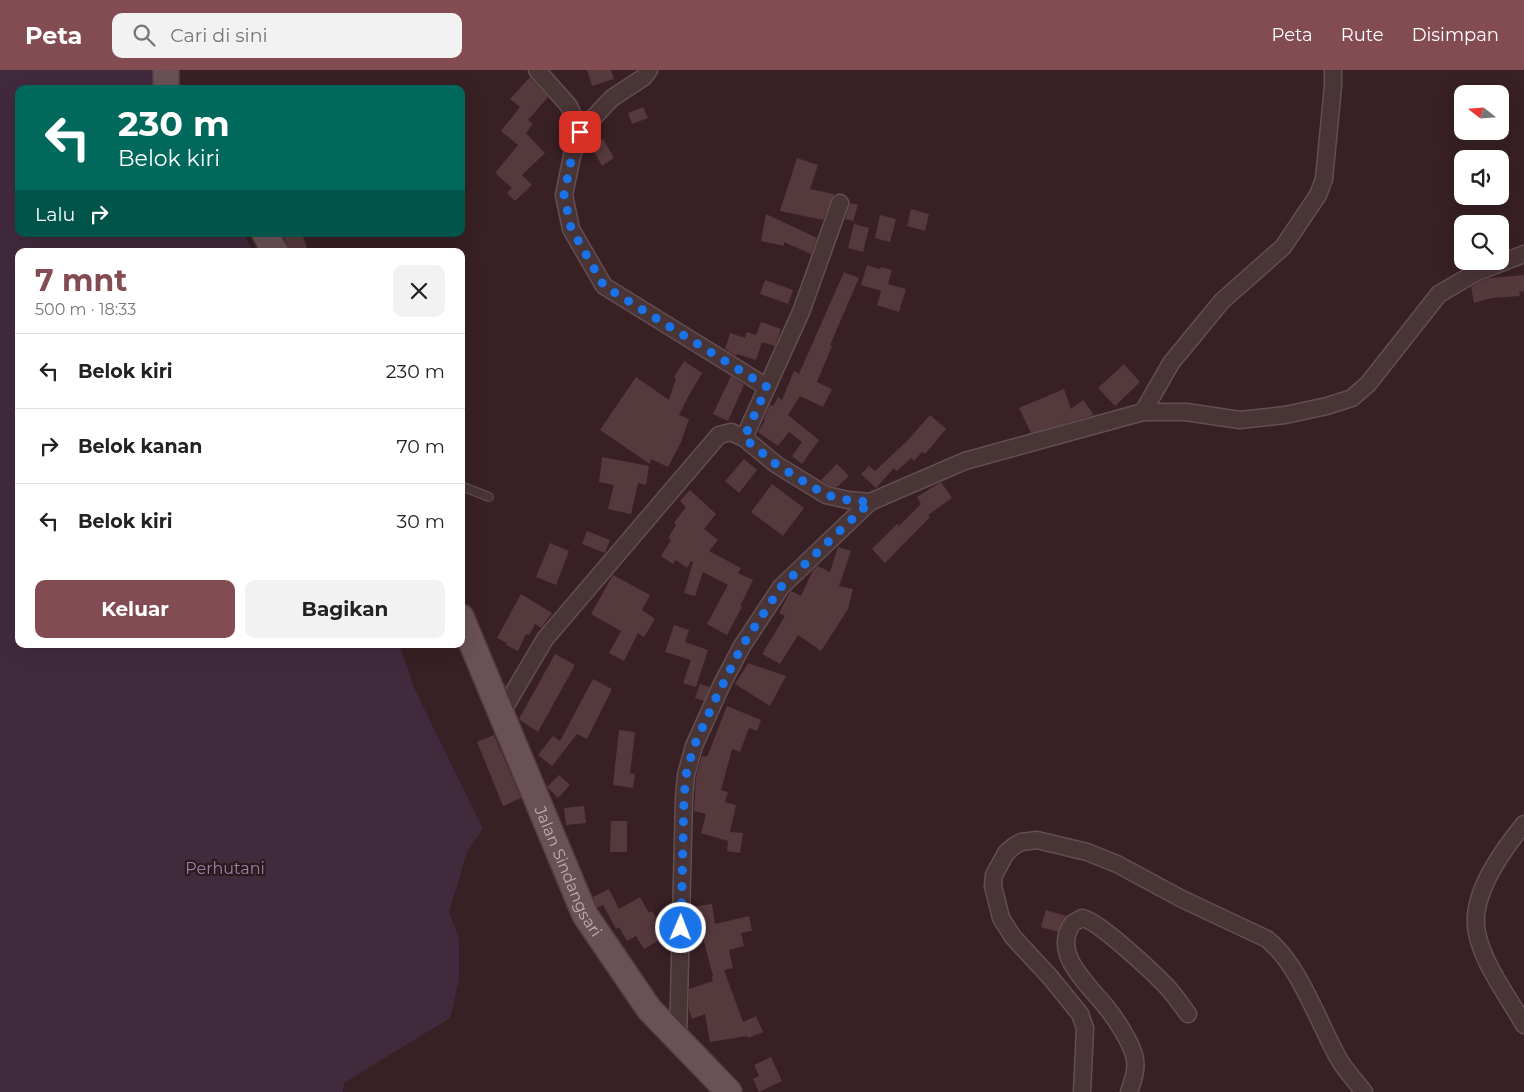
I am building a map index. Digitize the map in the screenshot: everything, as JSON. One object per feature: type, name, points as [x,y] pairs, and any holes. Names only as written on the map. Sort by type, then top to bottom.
[{"type":"main road","points":[[166,70],[166,85]]},
{"type":"main road","points":[[267,237],[273,248]]},
{"type":"main road","name":"Jalan Sindangsari","points":[[465,626],[585,915],[649,1008],[729,1092]]},
{"type":"street","points":[[537,70],[569,106],[580,132]]},
{"type":"street","points":[[649,70],[644,76],[612,98],[580,132],[572,156],[564,195],[571,228],[604,286],[767,387]]},
{"type":"street","points":[[1143,412],[1171,363],[1222,301],[1284,247],[1318,195],[1324,179],[1334,86],[1332,70]]},
{"type":"street","points":[[744,438],[801,312],[840,203]]},
{"type":"street","points":[[678,1040],[684,798],[686,775],[694,746],[722,684],[742,646],[781,587],[870,502],[965,461],[1143,412],[1186,412],[1240,420],[1327,406],[1352,398],[1368,384],[1439,294],[1475,273],[1524,254]]},
{"type":"street","points":[[502,712],[546,639],[720,435],[731,432],[744,438],[777,465],[826,495],[870,502]]},
{"type":"street","points":[[1524,824],[1502,851],[1483,889],[1475,915],[1477,934],[1488,963],[1524,1025]]},
{"type":"street","points":[[1082,1092],[1084,1022],[1080,1014],[1050,977],[1004,925],[995,898],[993,879],[998,866],[1014,846],[1029,840],[1037,840],[1087,852],[1117,864],[1182,899],[1267,939],[1285,958],[1314,1008],[1340,1061],[1364,1092]]},
{"type":"street","points":[[1128,1092],[1135,1073],[1134,1054],[1108,1010],[1072,966],[1065,942],[1073,923],[1082,918],[1094,922],[1139,960],[1170,990],[1188,1014]]},
{"type":"lane","points":[[465,488],[489,497]]},
{"type":"green space","name":"Perhutani","points":[[0,70],[155,70],[157,85],[15,85],[15,237],[246,237],[251,248],[15,248],[15,648],[400,648],[415,690],[483,829],[467,852],[449,912],[459,939],[459,980],[450,1018],[344,1083],[343,1092],[0,1092]]},
{"type":"building","points":[[587,70],[611,70],[614,79],[592,86]]},
{"type":"building","points":[[530,77],[548,97],[528,120],[533,124],[526,133],[545,153],[522,175],[532,185],[515,201],[507,193],[512,188],[495,173],[518,145],[501,131],[520,107],[510,99]]},
{"type":"building","points":[[643,107],[648,118],[632,124],[628,113]]},
{"type":"building","points":[[603,139],[614,158],[602,166],[591,146]]},
{"type":"building","points":[[797,158],[818,165],[810,189],[834,194],[823,220],[780,211]]},
{"type":"building","points":[[850,203],[858,205],[853,221],[845,219]]},
{"type":"building","points":[[911,209],[929,214],[925,231],[907,226]]},
{"type":"building","points":[[766,214],[817,238],[811,254],[784,242],[784,246],[761,241]]},
{"type":"building","points":[[880,215],[896,219],[890,242],[875,238]]},
{"type":"building","points":[[854,224],[869,228],[863,252],[848,248]]},
{"type":"building","points":[[284,237],[303,237],[307,248],[289,248]]},
{"type":"building","points":[[867,265],[892,270],[888,284],[906,289],[899,312],[877,305],[881,291],[861,285]]},
{"type":"building","points":[[844,272],[859,278],[830,345],[832,346],[817,382],[832,389],[823,407],[800,396],[788,415],[819,440],[802,464],[792,456],[802,442],[789,432],[778,446],[758,432],[765,420],[770,405],[773,406],[778,397],[782,400],[794,371],[799,374]]},
{"type":"building","points":[[1524,275],[1524,291],[1519,292],[1520,296],[1492,298],[1474,303],[1471,287],[1479,282],[1490,278]]},
{"type":"building","points":[[765,280],[793,290],[788,304],[760,294]]},
{"type":"building","points":[[761,322],[781,329],[775,346],[762,342],[756,360],[737,354],[736,356],[725,349],[730,333],[745,338],[747,332],[756,335]]},
{"type":"building","points":[[684,361],[702,373],[679,415],[689,419],[681,442],[668,467],[651,459],[650,464],[600,430],[636,377],[669,400],[676,378],[674,377]]},
{"type":"building","points":[[1124,364],[1140,382],[1115,406],[1098,388]]},
{"type":"building","points":[[731,376],[744,385],[728,421],[713,414]]},
{"type":"building","points":[[1064,389],[1071,409],[1083,400],[1094,415],[1031,433],[1019,408]]},
{"type":"building","points":[[930,415],[946,429],[925,454],[922,452],[914,461],[911,458],[897,471],[894,468],[876,488],[861,474],[869,466],[875,471],[908,440]]},
{"type":"building","points":[[602,457],[649,466],[646,485],[638,483],[631,514],[608,509],[614,485],[599,482]]},
{"type":"building","points":[[744,459],[757,470],[739,493],[725,481]]},
{"type":"building","points":[[837,464],[849,476],[837,487],[830,486],[821,480]]},
{"type":"building","points":[[941,482],[952,498],[928,515],[930,517],[885,563],[872,549],[897,524],[899,526],[921,504],[917,497]]},
{"type":"building","points":[[772,484],[804,508],[783,536],[751,512]]},
{"type":"building","points":[[690,490],[716,514],[704,529],[718,540],[709,551],[741,568],[738,573],[753,580],[740,606],[742,607],[727,635],[707,624],[728,585],[703,572],[695,596],[684,593],[693,562],[691,561],[687,568],[676,560],[673,564],[661,556],[671,540],[668,538],[676,525],[674,523],[686,507],[680,501]]},
{"type":"building","points":[[587,531],[610,540],[605,553],[582,544]]},
{"type":"building","points":[[550,543],[569,551],[556,585],[536,577]]},
{"type":"building","points":[[838,547],[851,551],[839,586],[853,589],[848,609],[821,651],[798,635],[780,664],[762,654],[785,616],[779,613],[790,592],[801,596],[813,570],[818,566],[830,572]]},
{"type":"building","points":[[613,575],[650,595],[642,610],[655,619],[644,637],[638,633],[624,661],[609,653],[621,631],[591,614]]},
{"type":"building","points":[[521,594],[552,613],[541,628],[535,624],[529,635],[526,634],[518,651],[497,638]]},
{"type":"building","points":[[674,625],[689,630],[685,642],[708,650],[696,687],[683,683],[691,660],[665,652]]},
{"type":"building","points":[[555,654],[575,665],[538,732],[519,719]]},
{"type":"building","points":[[748,663],[786,676],[770,706],[735,684]]},
{"type":"building","points":[[593,679],[612,689],[587,739],[577,734],[552,766],[538,755],[553,736],[560,741]]},
{"type":"building","points":[[700,684],[710,687],[704,701],[695,698]]},
{"type":"building","points":[[727,706],[761,720],[757,731],[749,728],[740,752],[732,749],[721,790],[728,792],[725,802],[736,805],[730,832],[743,833],[740,853],[727,851],[728,841],[701,833],[706,814],[694,811],[696,777],[702,756],[707,757]]},
{"type":"building","points":[[619,730],[635,732],[630,773],[635,774],[633,788],[613,785]]},
{"type":"building","points":[[494,735],[521,798],[503,806],[477,742]]},
{"type":"building","points":[[559,775],[570,785],[558,798],[547,787]]},
{"type":"building","points":[[584,806],[586,823],[566,825],[564,808]]},
{"type":"building","points":[[611,821],[627,821],[627,852],[610,852]]},
{"type":"building","points":[[609,889],[619,909],[640,897],[649,913],[652,911],[666,936],[644,949],[636,936],[627,941],[619,927],[616,929],[603,905],[597,908],[593,897]]},
{"type":"building","points":[[712,904],[715,924],[749,916],[752,931],[741,933],[744,946],[729,950],[733,968],[724,970],[743,1022],[756,1016],[763,1032],[748,1038],[747,1036],[710,1042],[705,1014],[692,1019],[689,1010],[689,989],[713,981],[699,923],[691,924],[691,907]]},
{"type":"building","points":[[1046,910],[1066,916],[1058,932],[1041,927]]},
{"type":"building","points":[[771,1057],[782,1081],[759,1092],[753,1079],[759,1076],[754,1065]]},
{"type":"route","points":[[580,132],[572,156],[564,195],[571,228],[604,286],[767,387],[744,438],[777,465],[826,495],[870,502],[781,587],[742,646],[722,684],[694,746],[686,775],[684,798],[681,928]]}]
